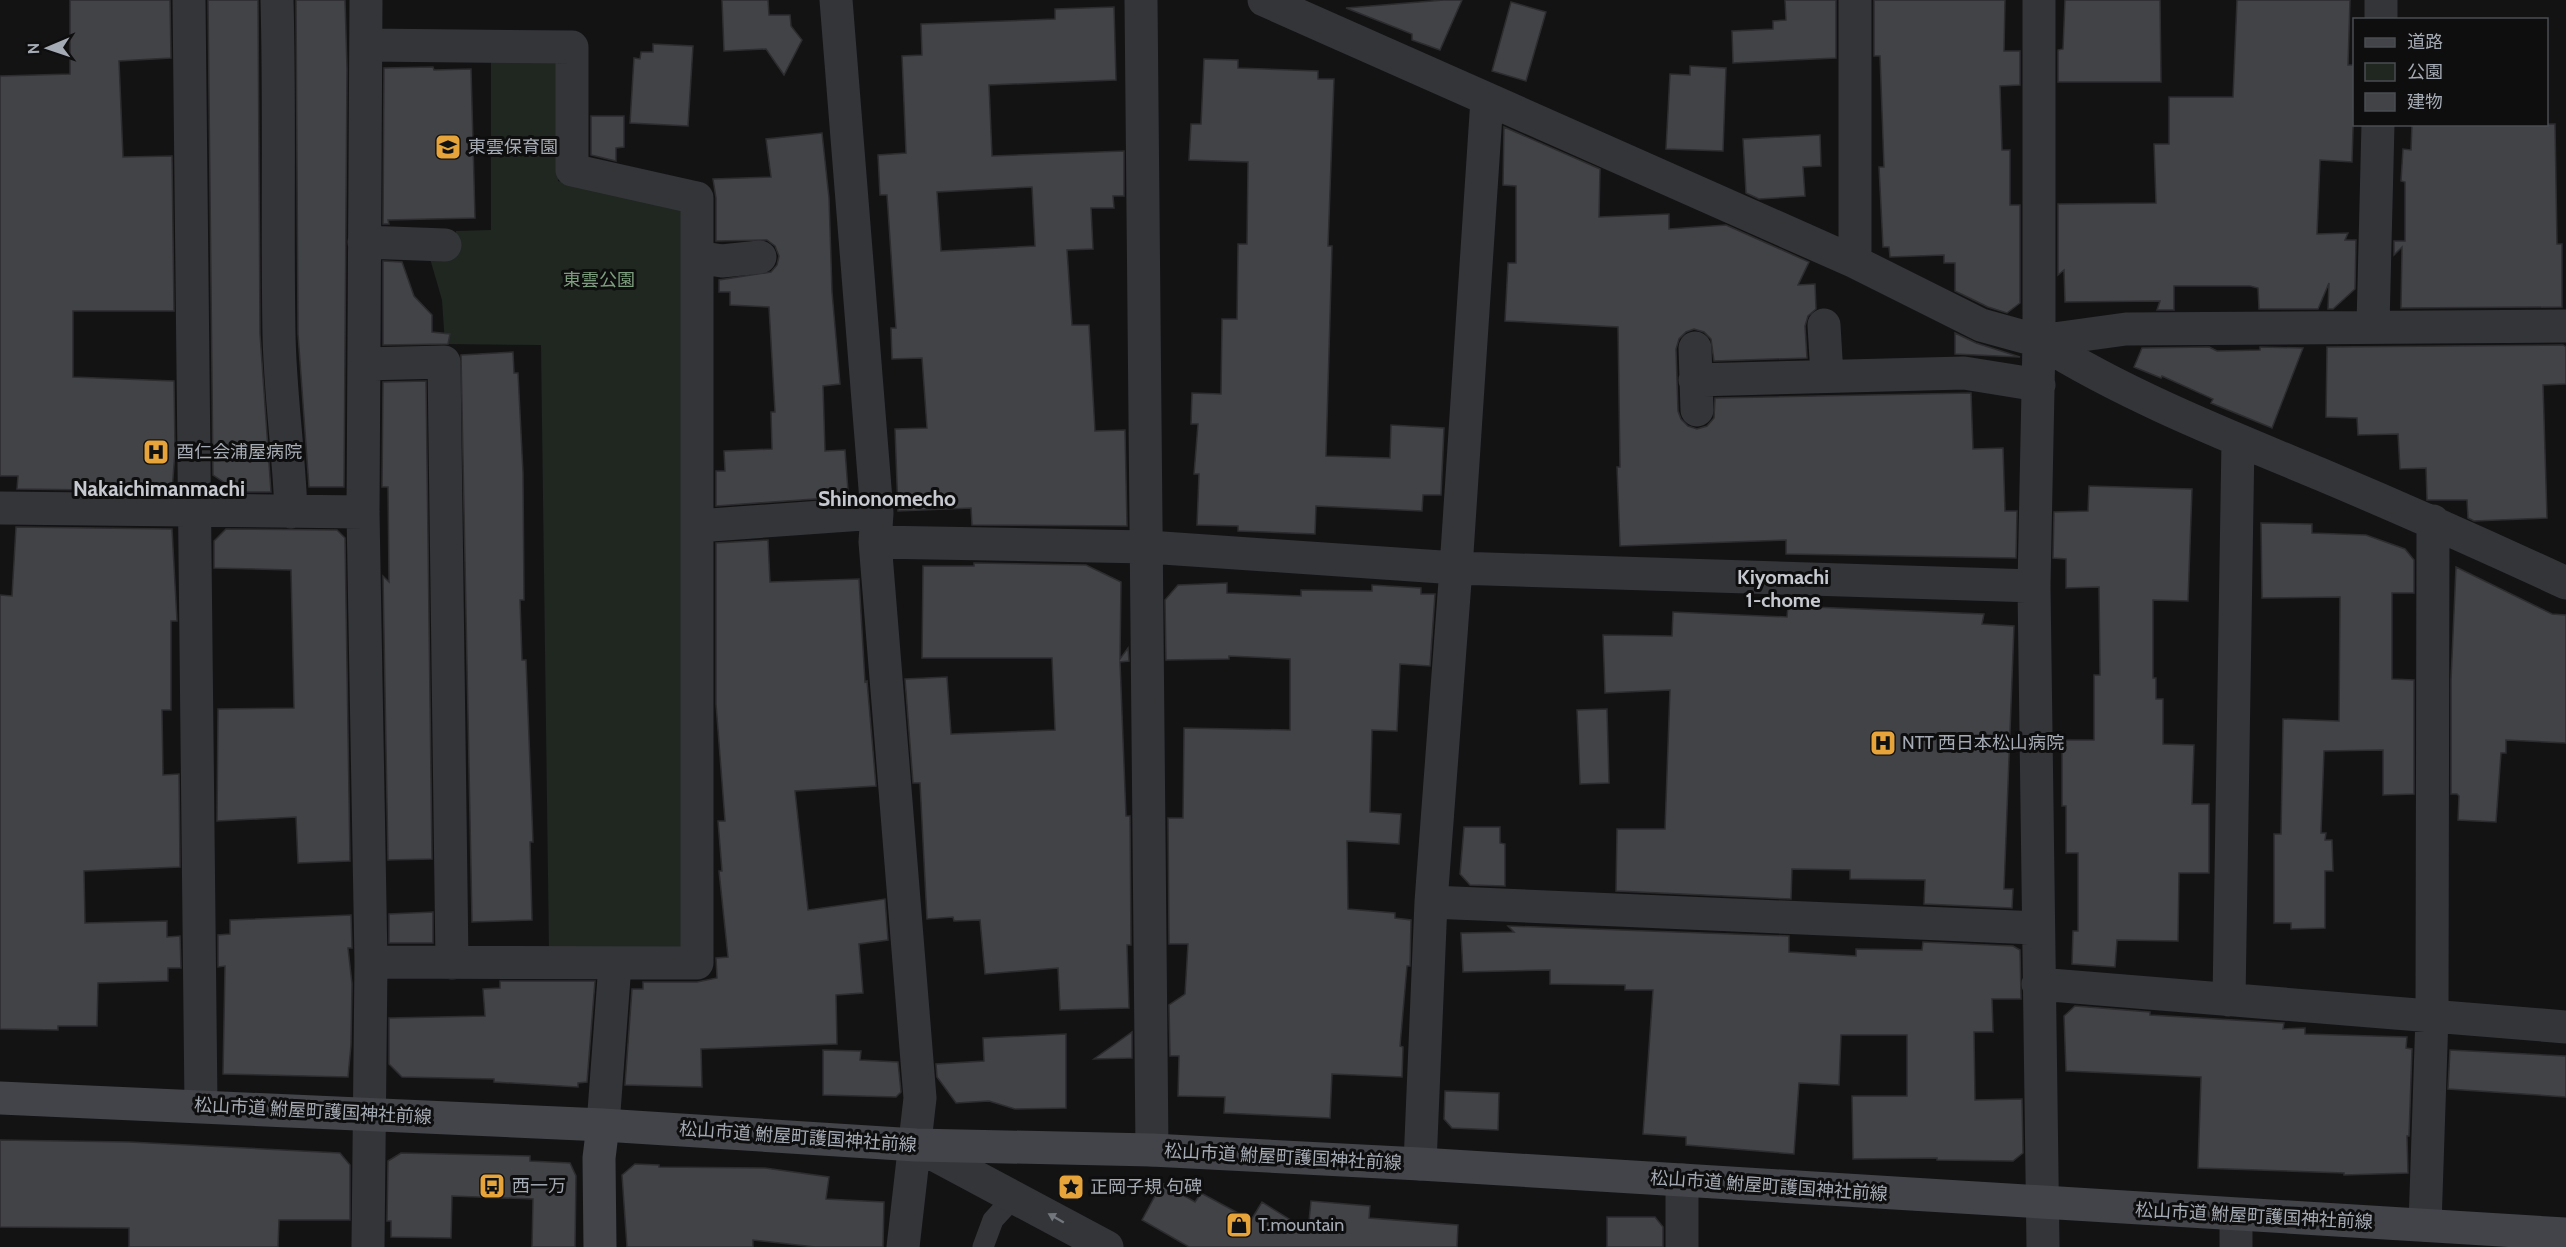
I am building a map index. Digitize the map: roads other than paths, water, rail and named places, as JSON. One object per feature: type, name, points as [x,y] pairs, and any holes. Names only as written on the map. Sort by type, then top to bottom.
[{"type":"street","points":[[189,0],[201,1106]]},
{"type":"street","points":[[277,0],[279,336],[284,430],[290,457],[291,512]]},
{"type":"street","points":[[366,0],[363,513],[371,962],[368,1247]]},
{"type":"street","points":[[836,0],[920,1098],[903,1247]]},
{"type":"street","points":[[1141,0],[1152,1150]]},
{"type":"street","points":[[1264,0],[1855,262],[1981,325],[2039,341],[2075,364],[2238,440],[2433,521],[2566,583]]},
{"type":"street","points":[[1855,0],[1855,262]]},
{"type":"street","points":[[2039,0],[2039,385],[2034,586],[2043,1247]]},
{"type":"street","points":[[2381,0],[2381,18]]},
{"type":"street","points":[[366,45],[572,47],[572,170],[698,198],[697,963],[371,962]]},
{"type":"street","points":[[1420,1164],[1431,902],[1487,99]]},
{"type":"street","points":[[2373,326],[2378,126]]},
{"type":"street","points":[[364,242],[445,245]]},
{"type":"street","points":[[697,256],[722,261],[760,257]]},
{"type":"street","points":[[1824,325],[1827,376]]},
{"type":"street","points":[[2039,341],[2126,329],[2566,326]]},
{"type":"street","points":[[364,364],[444,362],[452,963]]},
{"type":"street","points":[[1696,379],[1964,373],[2039,385]]},
{"type":"street","points":[[2229,1000],[2238,440]]},
{"type":"street","points":[[0,508],[363,513]]},
{"type":"street","points":[[2426,1225],[2432,1016],[2433,521]]},
{"type":"street","points":[[697,526],[876,527],[1456,568],[2034,586]]},
{"type":"street","points":[[1431,902],[2037,928]]},
{"type":"street","points":[[600,1247],[599,1158],[615,964]]},
{"type":"street","points":[[2038,984],[2566,1027]]},
{"type":"street","name":"松山市道 鮒屋町護国神社前線","points":[[0,1098],[369,1113],[916,1144],[1152,1150],[1420,1164],[2043,1203],[2236,1231],[2426,1225],[2517,1239],[2566,1234]]},
{"type":"street","points":[[916,1144],[1107,1247]]},
{"type":"street","points":[[1682,1180],[1682,1247]]},
{"type":"lane","points":[[983,1247],[993,1220],[1015,1196]]},
{"type":"place","name":"東雲保育園","points":[[448,147]]},
{"type":"place","name":"酉仁会浦屋病院","points":[[156,452]]},
{"type":"place","name":"NTT 西日本松山病院","points":[[1883,743]]},
{"type":"place","name":"西一万","points":[[492,1186]]},
{"type":"place","name":"正岡子規 句碑","points":[[1071,1187]]},
{"type":"place","name":"T.mountain","points":[[1239,1225]]},
{"type":"district","name":"Nakaichimanmachi","points":[[159,489]]},
{"type":"district","name":"Shinonomecho","points":[[887,499]]},
{"type":"district","name":"Kiyomachi 1-chome","points":[[1783,588]]},
{"type":"park label","name":"東雲公園","points":[[599,280]]}]
